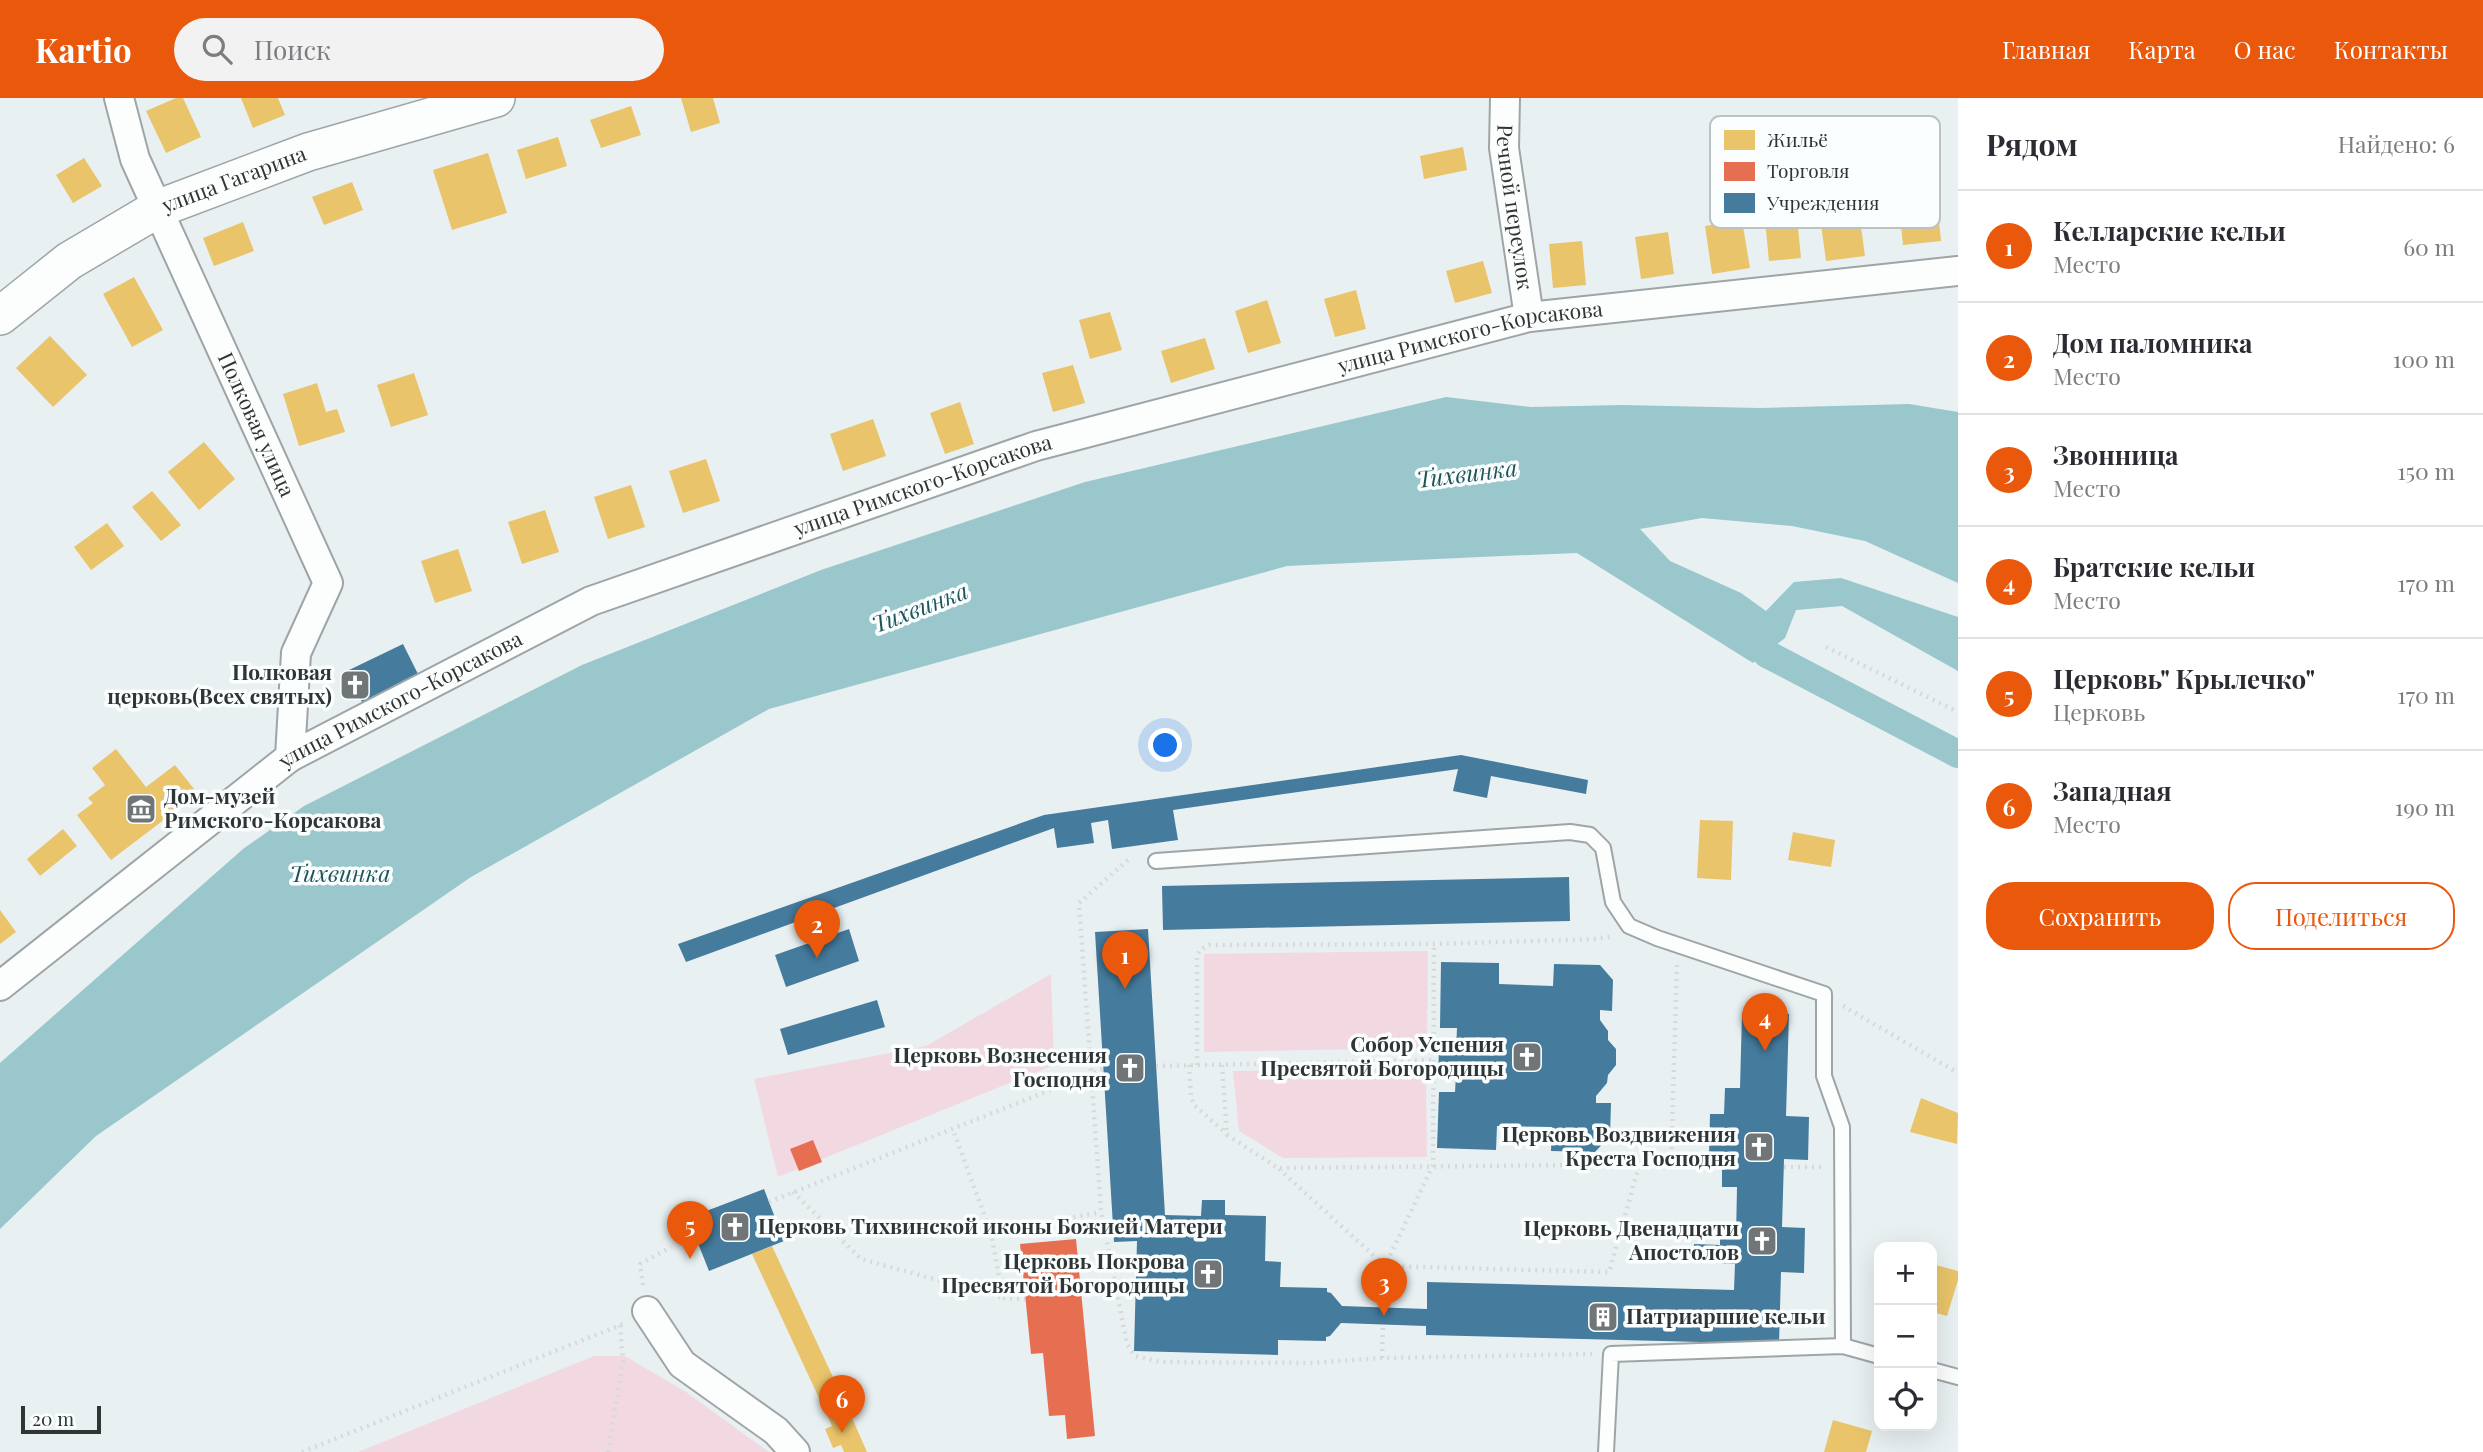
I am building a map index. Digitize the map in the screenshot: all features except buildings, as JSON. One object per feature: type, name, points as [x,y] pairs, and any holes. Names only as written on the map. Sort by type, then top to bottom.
[{"type":"street","name":"Полковая улица","points":[[119,98],[135,159],[328,583],[296,653],[290,757]]},
{"type":"street","name":"улица Гагарина","points":[[0,316],[69,261],[157,209],[308,152],[496,98]]},
{"type":"street","name":"Речной переулок","points":[[1506,98],[1504,148],[1529,317]]},
{"type":"street","name":"улица Римского-Корсакова","points":[[0,986],[290,757],[591,601],[1037,446],[1529,317],[1958,271]]},
{"type":"street","points":[[647,1311],[682,1364],[776,1431],[795,1452]]},
{"type":"lane","points":[[1156,861],[1570,832],[1590,835],[1603,848],[1612,902],[1629,926],[1824,995],[1824,1076],[1842,1127],[1843,1346]]},
{"type":"lane","points":[[1606,1452],[1611,1354],[1843,1346],[1874,1355]]},
{"type":"lane","points":[[1937,1371],[1958,1377]]},
{"type":"path","points":[[1826,647],[1958,712]]},
{"type":"path","points":[[1128,860],[1079,903],[1101,1212],[1127,1344],[1135,1356],[1160,1362],[1312,1363],[1382,1358],[1611,1354]]},
{"type":"path","points":[[1198,1065],[1197,955],[1209,945],[1434,944],[1596,939],[1617,935],[1629,926]]},
{"type":"path","points":[[1383,1310],[1385,1266],[1433,1165],[1434,944]]},
{"type":"path","points":[[1671,1164],[1678,945]]},
{"type":"path","points":[[1824,995],[1958,1073]]},
{"type":"path","points":[[1156,1066],[1434,1060]]},
{"type":"path","points":[[1189,1065],[1194,1105],[1227,1135],[1278,1168],[1385,1266],[1609,1272],[1639,1166]]},
{"type":"path","points":[[1222,1065],[1227,1135]]},
{"type":"path","points":[[769,1202],[1103,1069]]},
{"type":"path","points":[[953,1130],[991,1233],[1003,1298]]},
{"type":"path","points":[[1278,1168],[1722,1163]]},
{"type":"path","points":[[1784,1167],[1844,1167]]},
{"type":"path","points":[[793,1192],[861,1259],[1003,1298],[1025,1299]]},
{"type":"path","points":[[991,1233],[1101,1212]]},
{"type":"path","points":[[640,1264],[671,1247]]},
{"type":"path","points":[[302,1452],[620,1325],[647,1311]]},
{"type":"path","points":[[1382,1358],[1383,1324]]},
{"type":"path","points":[[608,1452],[623,1361],[620,1325]]},
{"type":"shaded area","points":[[1428,951],[1427,1048],[1204,1052],[1204,954]]},
{"type":"shaded area","points":[[1051,974],[1054,1065],[778,1177],[754,1079],[926,1046]]},
{"type":"shaded area","points":[[1426,1068],[1427,1157],[1283,1158],[1239,1131],[1233,1071]]},
{"type":"shaded area","points":[[594,1356],[625,1356],[686,1392],[769,1452],[358,1452]]},
{"type":"water","name":"Тихвинка","points":[[1446,397],[1531,407],[1622,405],[1759,408],[1909,404],[1958,412],[1958,583],[1865,541],[1792,526],[1702,518],[1640,529],[1670,561],[1741,593],[1766,611],[1794,582],[1841,578],[1958,617],[1958,671],[1842,606],[1796,610],[1785,638],[1753,663],[1577,553],[1287,566],[769,709],[471,877],[96,1136],[0,1229],[0,1063],[243,849],[304,806],[582,665],[821,570],[1085,482]]},
{"type":"waterway","points":[[1767,654],[1958,754]]},
{"type":"place","name":"Полковая церковь(Всех святых)","points":[[355,685]]},
{"type":"place","name":"Дом-музей Римского-Корсакова","points":[[141,809]]},
{"type":"place","name":"Дом паломника","points":[[817,958]]},
{"type":"place","name":"Келларские кельи","points":[[1125,989]]},
{"type":"place","name":"Братские кельи","points":[[1765,1051]]},
{"type":"place","name":"Собор Успения Пресвятой Богородицы","points":[[1527,1057]]},
{"type":"place","name":"Церковь Вознесения Господня","points":[[1130,1068]]},
{"type":"place","name":"Церковь Воздвижения Креста Господня","points":[[1759,1147]]},
{"type":"place","name":"Церковь Тихвинской иконы Божией Матери","points":[[735,1227]]},
{"type":"place","name":"Церковь Двенадцати Апостолов","points":[[1762,1241]]},
{"type":"place","name":"Церковь\" Крылечко\"","points":[[690,1259]]},
{"type":"place","name":"Церковь Покрова Пресвятой Богородицы","points":[[1208,1274]]},
{"type":"place","name":"Звонница","points":[[1384,1316]]},
{"type":"place","name":"Патриаршие кельи","points":[[1603,1317]]},
{"type":"place","name":"Западная","points":[[842,1433]]}]
